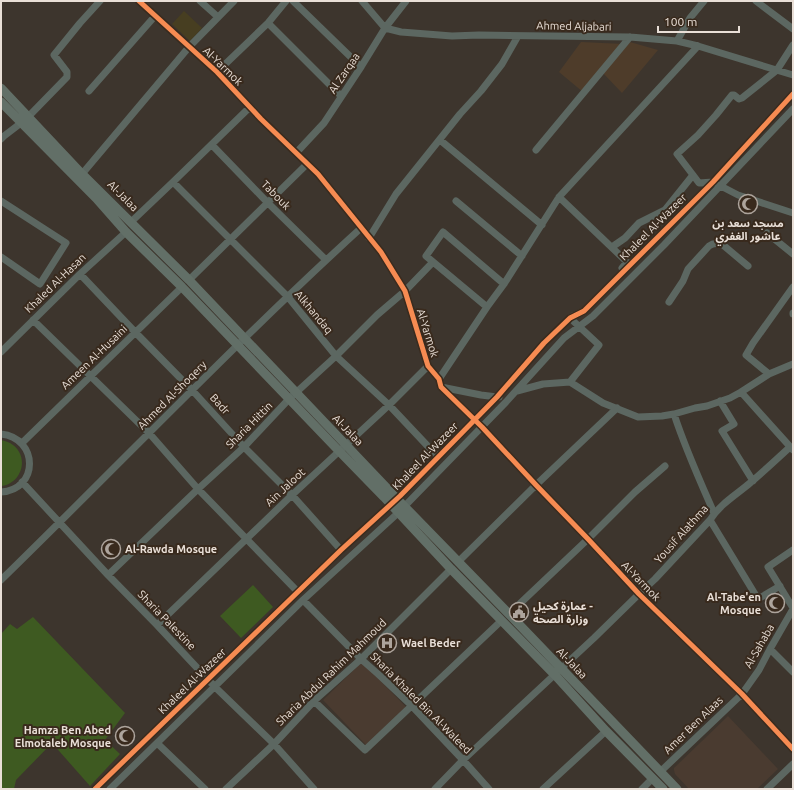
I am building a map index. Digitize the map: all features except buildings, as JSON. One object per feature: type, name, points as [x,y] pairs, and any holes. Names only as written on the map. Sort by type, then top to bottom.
[{"type":"main road","name":"Al-Jalaa","points":[[1,88],[25,120],[126,232],[182,287],[237,346],[293,396]]},
{"type":"main road","name":"Al-Jalaa","points":[[1,102],[25,120],[189,280],[245,339],[293,396],[394,502],[451,569],[501,621],[558,672],[677,789]]},
{"type":"main road","name":"Al-Jalaa","points":[[401,510],[458,562],[509,614],[606,730],[663,789]]},
{"type":"street","points":[[1,139],[25,120],[67,77],[67,72],[54,55],[100,1]]},
{"type":"street","name":"Al-Yarmok","points":[[139,1],[217,72],[318,174],[370,238],[405,291],[428,366],[440,383],[639,594],[742,694],[793,749]]},
{"type":"street","points":[[200,1],[218,17]]},
{"type":"street","points":[[82,174],[189,47],[234,1]]},
{"type":"street","points":[[217,72],[268,23],[286,1]]},
{"type":"street","points":[[293,1],[361,68]]},
{"type":"street","points":[[362,1],[385,28]]},
{"type":"street","name":"Al Zarqaa","points":[[296,153],[324,123],[361,68],[385,28],[406,1]]},
{"type":"street","points":[[677,41],[690,18],[704,1]]},
{"type":"street","points":[[756,1],[793,29]]},
{"type":"street","points":[[89,91],[155,16]]},
{"type":"street","points":[[268,23],[341,96]]},
{"type":"street","name":"Ahmed Aljabari","points":[[385,28],[401,32],[452,36],[630,37],[677,41],[793,75]]},
{"type":"street","points":[[370,238],[396,194],[460,114],[482,91],[498,70],[518,36]]},
{"type":"street","points":[[536,150],[630,37]]},
{"type":"street","points":[[793,45],[777,70],[742,98],[739,99],[732,95],[698,135],[677,154],[699,183],[712,182],[738,194],[793,213]]},
{"type":"street","points":[[698,46],[560,197],[504,284],[488,306],[440,383],[481,395],[497,397],[543,384],[570,382],[603,403],[638,417],[662,416],[707,406],[730,398],[769,374],[793,364]]},
{"type":"street","name":"Khaleel Al-Wazeer","points":[[95,789],[341,550],[394,502],[497,397],[544,343],[570,318],[584,311],[712,182],[793,94]]},
{"type":"street","points":[[131,222],[250,107]]},
{"type":"street","name":"Khaleel Al-Wazeer","points":[[110,789],[303,600],[401,510],[482,427],[564,338],[593,316],[664,245],[793,110]]},
{"type":"street","points":[[440,140],[542,225]]},
{"type":"street","name":"Tabouk","points":[[212,145],[326,260]]},
{"type":"street","points":[[189,280],[307,164]]},
{"type":"street","points":[[612,247],[625,238],[639,223],[665,210],[693,175]]},
{"type":"street","name":"Alkhandaq","points":[[173,182],[229,240],[288,297],[336,356],[389,405],[438,457]]},
{"type":"street","points":[[560,197],[627,262],[570,318],[599,345],[570,382]]},
{"type":"street","points":[[1,201],[66,243],[40,284],[1,258]]},
{"type":"street","points":[[456,201],[522,256]]},
{"type":"street","name":"Ahmed Al-Shoqery","points":[[1,579],[60,523],[237,346],[361,228]]},
{"type":"street","name":"Khaled Al-Hasan","points":[[1,352],[80,274],[126,232]]},
{"type":"street","points":[[488,306],[426,256],[443,232],[504,284]]},
{"type":"street","points":[[767,232],[793,254]]},
{"type":"street","points":[[669,302],[683,281],[688,269],[712,244],[723,245],[748,266]]},
{"type":"street","name":"Sharia Hittin","points":[[108,575],[244,447],[293,396],[377,315],[405,291],[433,262]]},
{"type":"street","name":"Badr","points":[[80,274],[192,390],[244,447],[292,495],[341,550]]},
{"type":"street","name":"Ameen Al-Husaini","points":[[22,443],[182,287]]},
{"type":"street","points":[[769,374],[746,355],[793,287]]},
{"type":"street","points":[[33,320],[149,433],[198,489],[298,592]]},
{"type":"street","name":"Ain Jaloot","points":[[157,625],[292,495],[389,405],[428,366]]},
{"type":"street","points":[[741,392],[792,449]]},
{"type":"street","points":[[720,401],[734,424],[722,431],[753,481]]},
{"type":"street","points":[[458,562],[617,408]]},
{"type":"street","points":[[674,414],[712,516],[758,599],[780,586]]},
{"type":"street","points":[[1,434],[11,436],[22,443],[28,453],[30,464],[27,474],[22,482],[14,489],[1,492]]},
{"type":"street","name":"Yousif Alathma","points":[[436,789],[463,760],[655,579],[723,504],[792,449]]},
{"type":"street","points":[[509,614],[588,539],[634,492],[665,466]]},
{"type":"street","name":"Sharia Palestine","points":[[22,482],[215,687],[274,744],[314,789]]},
{"type":"street","points":[[793,550],[768,566],[793,608]]},
{"type":"street","name":"Sharia Abdul Rahim Mahmoud","points":[[226,789],[274,744],[314,700],[361,659],[451,569]]},
{"type":"street","name":"Sharia Khaled Bin Al-Waleed","points":[[303,600],[361,659],[412,706],[489,789]]},
{"type":"street","name":"Al-Sahaba","points":[[742,694],[759,670],[793,608]]},
{"type":"street","points":[[314,700],[365,750],[501,621]]},
{"type":"street","points":[[770,649],[793,672]]},
{"type":"street","name":"Amer Ben Alaas","points":[[660,772],[742,694]]},
{"type":"street","points":[[543,789],[606,730]]},
{"type":"street","points":[[157,743],[205,789]]},
{"type":"street","points":[[767,789],[793,764]]},
{"type":"street","points":[[642,789],[653,778]]},
{"type":"shaded area","points":[[581,42],[624,44],[583,92],[559,72]]},
{"type":"shaded area","points":[[630,42],[658,50],[622,93],[603,73]]},
{"type":"shaded area","points":[[362,662],[406,707],[367,746],[323,700]]},
{"type":"shaded area","points":[[728,716],[778,769],[757,789],[689,789],[675,774],[674,768]]},
{"type":"green space","points":[[1,440],[12,444],[18,450],[22,463],[21,470],[14,481],[1,486]]},
{"type":"green space","points":[[253,585],[273,607],[241,638],[220,616]]},
{"type":"green space","points":[[33,617],[125,713],[105,740],[120,754],[90,786],[52,743],[16,780],[14,789],[1,789],[1,634],[10,624],[17,629]]},
{"type":"sand","points":[[184,11],[202,28],[190,41],[172,24]]},
{"type":"cycle path","points":[[139,1],[217,72],[261,119],[318,174],[381,252],[405,291],[428,366],[439,379],[441,387],[482,427],[639,594],[742,694],[793,749]]},
{"type":"cycle path","points":[[95,789],[341,550],[400,496],[497,397],[544,343],[570,318],[584,311],[713,182],[793,94]]},
{"type":"place","name":"مسجد سعد بن عاشور الغفري","points":[[748,204]]},
{"type":"place","name":"Al-Rawda Mosque","points":[[111,549]]},
{"type":"place","name":"Al-Tabe'en Mosque","points":[[775,603]]},
{"type":"place","name":"عمارة كحيل - وزارة الصحة","points":[[519,612]]},
{"type":"place","name":"Wael Beder","points":[[387,643]]},
{"type":"place","name":"Hamza Ben Abed Elmotaleb Mosque","points":[[125,736]]}]
